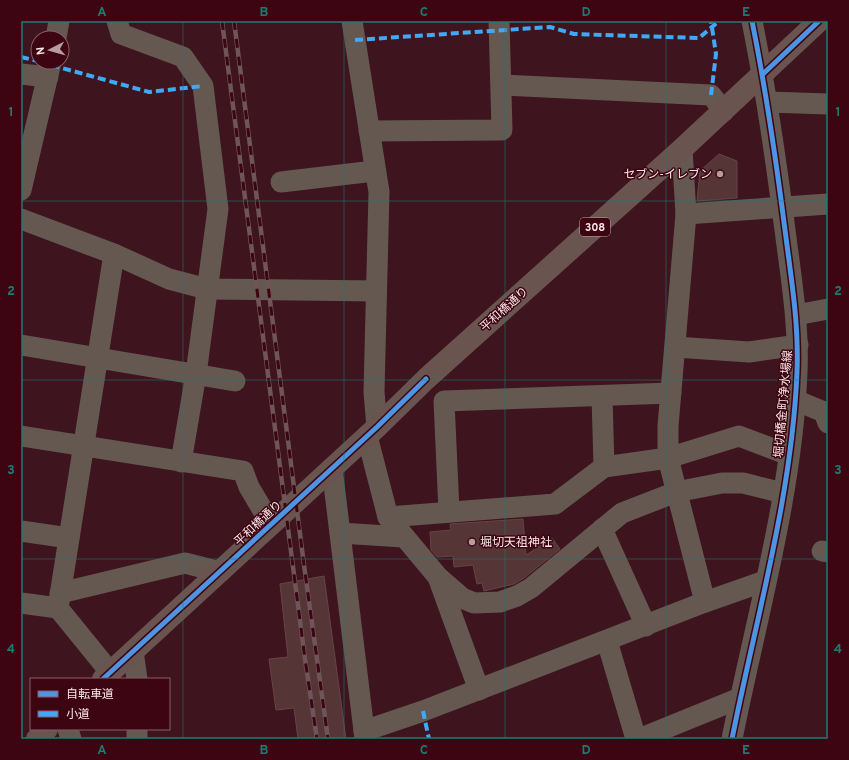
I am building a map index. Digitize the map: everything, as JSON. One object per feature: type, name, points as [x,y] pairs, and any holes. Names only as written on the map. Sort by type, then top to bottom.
[{"type":"main road","name":"平和橋通り","points":[[107,675],[372,431],[426,379],[724,111],[819,21]]},
{"type":"main road","points":[[37,739],[46,730]]},
{"type":"street","points":[[117,21],[121,34],[183,57],[203,86],[218,209],[196,374],[181,462]]},
{"type":"street","points":[[352,21],[374,171],[379,192],[372,431],[388,517],[403,538],[438,577],[462,598],[474,603],[500,602],[531,588],[622,513],[676,492],[722,483],[743,483],[783,493]]},
{"type":"street","points":[[369,131],[502,130],[502,85],[499,21]]},
{"type":"street","name":"堀切橋金町浄水場線","points":[[732,739],[783,493],[795,400],[798,345],[796,315],[768,102],[752,21]]},
{"type":"street","points":[[21,74],[50,70],[21,190]]},
{"type":"street","points":[[502,85],[711,95],[724,111]]},
{"type":"street","points":[[768,102],[828,104]]},
{"type":"street","points":[[682,149],[686,214],[668,426],[668,458],[705,602]]},
{"type":"street","points":[[281,182],[374,171]]},
{"type":"street","points":[[686,214],[782,206],[828,204]]},
{"type":"street","points":[[21,219],[114,254],[169,279],[207,289],[376,291]]},
{"type":"street","points":[[107,675],[59,601],[114,254]]},
{"type":"street","points":[[796,315],[828,309]]},
{"type":"street","points":[[21,345],[97,356],[235,381]]},
{"type":"street","points":[[675,347],[750,352],[798,345]]},
{"type":"street","points":[[426,379],[443,397],[444,401],[449,511]]},
{"type":"street","points":[[444,401],[671,393]]},
{"type":"street","points":[[602,396],[604,467]]},
{"type":"street","points":[[795,400],[824,412],[828,423]]},
{"type":"street","points":[[21,436],[244,471],[249,488],[271,524]]},
{"type":"street","points":[[388,517],[449,511],[555,504],[604,467],[668,458],[739,436],[789,455]]},
{"type":"street","points":[[332,468],[365,735],[705,602],[765,581]]},
{"type":"street","points":[[602,529],[646,626]]},
{"type":"street","points":[[21,531],[69,538]]},
{"type":"street","points":[[340,534],[403,538]]},
{"type":"street","points":[[21,603],[59,601],[185,563],[220,572]]},
{"type":"street","points":[[438,577],[479,690]]},
{"type":"street","points":[[607,641],[638,739],[740,698]]},
{"type":"street","points":[[133,651],[138,678]]},
{"type":"building","points":[[719,154],[737,161],[737,198],[697,201],[700,171]]},
{"type":"building","points":[[523,519],[526,555],[552,538],[560,549],[524,578],[514,584],[484,591],[482,583],[477,584],[473,565],[454,567],[453,556],[437,557],[431,550],[430,532],[451,530],[450,524]]},
{"type":"building","points":[[324,576],[346,739],[298,739],[294,708],[276,710],[269,659],[288,657],[280,584]]},
{"type":"railway","points":[[222,21],[305,659],[317,739]]},
{"type":"railway","points":[[234,21],[304,565],[328,739]]},
{"type":"marked path","points":[[711,21],[716,54],[711,95]]},
{"type":"marked path","points":[[355,40],[550,27],[574,34],[699,38],[719,21]]},
{"type":"marked path","points":[[21,57],[30,59]]},
{"type":"marked path","points":[[69,70],[149,92],[203,86]]},
{"type":"marked path","points":[[423,711],[429,739]]},
{"type":"cycle path","points":[[732,739],[781,511],[794,418],[797,372],[796,318],[792,283],[770,125],[752,21]]},
{"type":"cycle path","points":[[763,74],[819,21]]},
{"type":"cycle path","points":[[104,678],[377,427],[426,379]]},
{"type":"place","name":"セブン-イレブン","points":[[720,174]]},
{"type":"place","name":"堀切天祖神社","points":[[472,542]]}]
